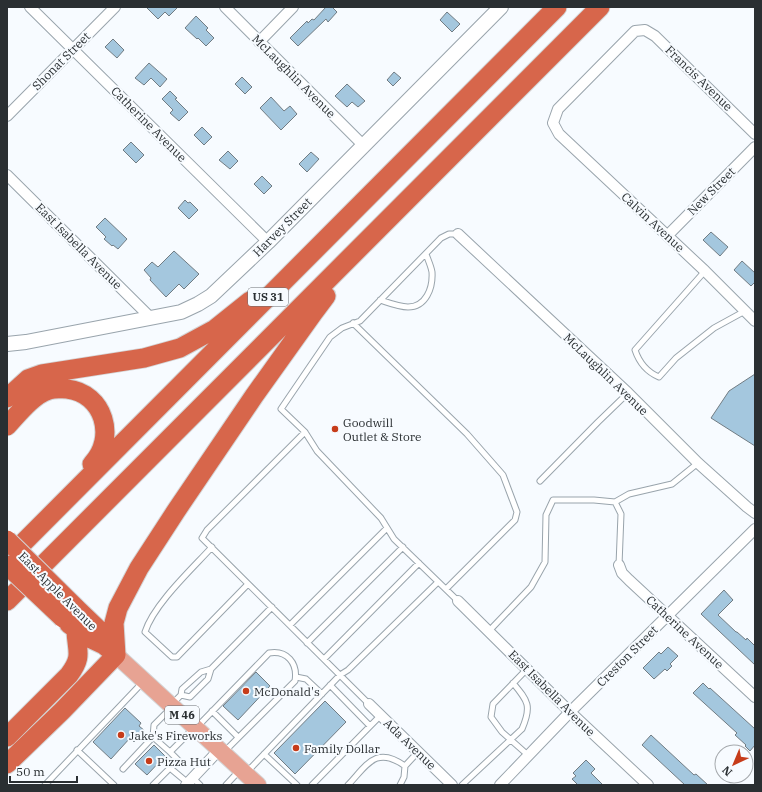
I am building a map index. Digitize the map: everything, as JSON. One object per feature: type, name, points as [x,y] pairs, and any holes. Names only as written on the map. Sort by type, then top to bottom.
[{"type":"highway","name":"US 31","points":[[7,559],[557,7]]},
{"type":"highway","name":"US 31","points":[[7,601],[600,7]]},
{"type":"highway","points":[[7,398],[28,379],[42,374],[144,358],[180,348],[215,329],[249,302],[337,218],[378,187]]},
{"type":"highway","points":[[7,764],[62,711],[110,650],[118,608],[139,568],[176,511],[314,312],[399,209]]},
{"type":"highway","points":[[7,426],[37,396],[50,390],[60,389],[71,390],[83,394],[99,409],[104,419],[106,439],[97,459],[56,501],[33,533]]},
{"type":"highway","name":"East Apple Avenue","points":[[7,540],[71,619]]},
{"type":"highway","name":"East Apple Avenue","points":[[7,565],[71,619],[99,630],[110,650]]},
{"type":"highway","points":[[7,737],[69,675],[75,667],[80,653],[71,619]]},
{"type":"main road","name":"East Apple Avenue","points":[[110,650],[144,681],[175,702],[195,728],[258,785]]},
{"type":"street","name":"Catherine Avenue","points":[[30,7],[268,242]]},
{"type":"street","name":"Shonat Street","points":[[7,116],[115,7]]},
{"type":"street","name":"McLaughlin Avenue","points":[[224,7],[363,145]]},
{"type":"street","points":[[259,42],[294,7]]},
{"type":"street","name":"Harvey Street","points":[[7,344],[26,342],[181,312],[198,304],[221,288],[268,242],[501,7]]},
{"type":"street","name":"Francis Avenue","points":[[638,31],[645,30],[655,36],[755,134]]},
{"type":"street","name":"Calvin Avenue","points":[[638,31],[635,31],[558,109],[553,123],[559,134],[668,235],[755,321]]},
{"type":"street","name":"New Street","points":[[668,235],[755,147]]},
{"type":"street","name":"East Isabella Avenue","points":[[7,174],[151,318]]},
{"type":"street","name":"McLaughlin Avenue","points":[[458,234],[628,393],[698,463],[755,513]]},
{"type":"street","name":"Creston Street","points":[[500,785],[570,712],[755,529]]},
{"type":"street","name":"Catherine Avenue","points":[[619,565],[622,573],[755,697]]},
{"type":"street","name":"East Isabella Avenue","points":[[458,601],[570,712],[648,785]]},
{"type":"street","name":"Ada Avenue","points":[[369,704],[452,785]]},
{"type":"street","points":[[192,783],[221,751]]},
{"type":"lane","points":[[458,234],[450,234],[442,238],[360,321],[342,328],[330,337],[281,408],[305,432],[317,451],[381,518],[394,539],[458,601]]},
{"type":"lane","points":[[380,300],[406,307],[415,306],[422,302],[428,295],[432,272],[426,254]]},
{"type":"lane","points":[[705,271],[635,350],[644,366],[652,374],[659,377],[676,358],[714,328],[744,311]]},
{"type":"lane","points":[[354,323],[467,434],[486,455],[503,475],[517,512],[515,520],[446,589]]},
{"type":"lane","points":[[540,482],[628,393]]},
{"type":"lane","points":[[305,432],[207,530],[202,538],[369,704]]},
{"type":"lane","points":[[489,631],[531,587],[545,562],[546,516],[552,500],[594,500],[615,502],[630,494],[672,484],[698,463]]},
{"type":"lane","points":[[615,502],[622,514],[619,565]]},
{"type":"lane","points":[[290,625],[387,528]]},
{"type":"lane","points":[[212,547],[157,610],[145,632],[172,657],[177,657],[248,584]]},
{"type":"lane","points":[[307,643],[403,547]]},
{"type":"lane","points":[[324,659],[419,563]]},
{"type":"lane","points":[[226,785],[264,754],[340,675],[348,670],[438,582]]},
{"type":"lane","points":[[175,702],[190,697],[208,679],[211,669],[272,607]]},
{"type":"lane","points":[[170,752],[212,712],[269,653],[280,653],[286,656],[292,661],[295,668],[295,681],[238,737],[221,751]]},
{"type":"lane","points":[[123,769],[153,738],[154,725],[175,702],[182,689],[201,672],[211,669]]},
{"type":"lane","points":[[527,669],[493,704],[491,717],[509,740],[529,756]]},
{"type":"lane","points":[[296,677],[306,679],[322,694]]},
{"type":"lane","points":[[45,785],[144,681]]},
{"type":"lane","points":[[462,785],[522,729],[529,708],[524,696],[513,683]]},
{"type":"lane","points":[[330,686],[370,726]]},
{"type":"lane","points":[[212,712],[238,737]]},
{"type":"lane","points":[[312,785],[380,715]]},
{"type":"lane","points":[[153,738],[178,760],[153,785]]},
{"type":"lane","points":[[77,750],[114,785]]},
{"type":"lane","points":[[400,785],[404,777],[405,766],[418,752]]},
{"type":"lane","points":[[264,754],[297,785]]},
{"type":"lane","points":[[348,785],[370,761],[376,757],[396,760],[405,766]]},
{"type":"lane","points":[[170,768],[192,783]]},
{"type":"building","points":[[146,7],[178,7],[169,16],[165,12],[158,19]]},
{"type":"building","points":[[326,7],[332,7],[337,12],[328,22],[326,19],[298,46],[290,38],[307,21],[308,23],[312,19],[314,20]]},
{"type":"building","points":[[447,12],[460,24],[452,32],[440,20]]},
{"type":"building","points":[[196,16],[208,28],[206,30],[214,38],[206,46],[185,28]]},
{"type":"building","points":[[113,39],[124,50],[117,58],[105,47]]},
{"type":"building","points":[[149,63],[167,79],[160,87],[151,78],[144,85],[135,78]]},
{"type":"building","points":[[394,72],[401,78],[393,86],[387,80]]},
{"type":"building","points":[[242,77],[252,87],[245,94],[235,84]]},
{"type":"building","points":[[347,84],[365,101],[358,107],[352,102],[347,107],[335,96]]},
{"type":"building","points":[[170,91],[177,98],[175,99],[188,112],[179,121],[170,113],[173,110],[162,99]]},
{"type":"building","points":[[271,97],[284,111],[290,106],[297,114],[281,130],[260,108]]},
{"type":"building","points":[[202,127],[212,137],[204,145],[194,135]]},
{"type":"building","points":[[131,142],[144,155],[136,163],[123,150]]},
{"type":"building","points":[[228,151],[238,161],[230,169],[219,160]]},
{"type":"building","points":[[311,152],[319,159],[307,172],[299,164]]},
{"type":"building","points":[[262,176],[272,186],[264,194],[254,184]]},
{"type":"building","points":[[185,200],[188,203],[190,202],[198,210],[189,219],[178,208]]},
{"type":"building","points":[[105,218],[127,239],[118,249],[104,239],[106,237],[96,227]]},
{"type":"building","points":[[711,232],[728,247],[720,256],[703,240]]},
{"type":"building","points":[[174,251],[199,274],[184,289],[179,284],[166,297],[150,280],[151,278],[144,270],[152,262],[158,267]]},
{"type":"building","points":[[742,261],[755,273],[755,282],[751,286],[734,270]]},
{"type":"building","points":[[755,374],[755,446],[711,418],[729,391]]},
{"type":"building","points":[[724,590],[733,600],[718,615],[736,632],[746,640],[747,638],[755,646],[755,665],[701,614]]},
{"type":"building","points":[[668,647],[678,656],[670,664],[672,666],[667,671],[665,669],[654,679],[643,668],[659,652],[661,654]]},
{"type":"building","points":[[256,672],[270,686],[238,720],[223,706]]},
{"type":"building","points":[[703,683],[709,689],[710,688],[755,729],[754,746],[754,744],[745,744],[735,735],[737,733],[693,693]]},
{"type":"building","points":[[325,701],[346,722],[295,774],[274,753]]},
{"type":"building","name":"Jake's Fireworks","points":[[125,708],[141,723],[139,726],[145,731],[134,742],[130,738],[111,759],[93,742]]},
{"type":"building","points":[[651,735],[694,775],[696,774],[708,785],[685,785],[642,745]]},
{"type":"building","name":"Pizza Hut","points":[[154,745],[165,756],[147,775],[135,764]]},
{"type":"building","points":[[586,760],[595,769],[591,773],[603,785],[578,785],[572,779],[576,776],[573,773]]},
{"type":"place","name":"Goodwill Outlet & Store","points":[[335,429]]},
{"type":"place","name":"McDonald's","points":[[246,691]]},
{"type":"place","name":"Jake's Fireworks","points":[[121,735]]},
{"type":"place","name":"Family Dollar","points":[[296,748]]},
{"type":"place","name":"Pizza Hut","points":[[149,761]]}]
